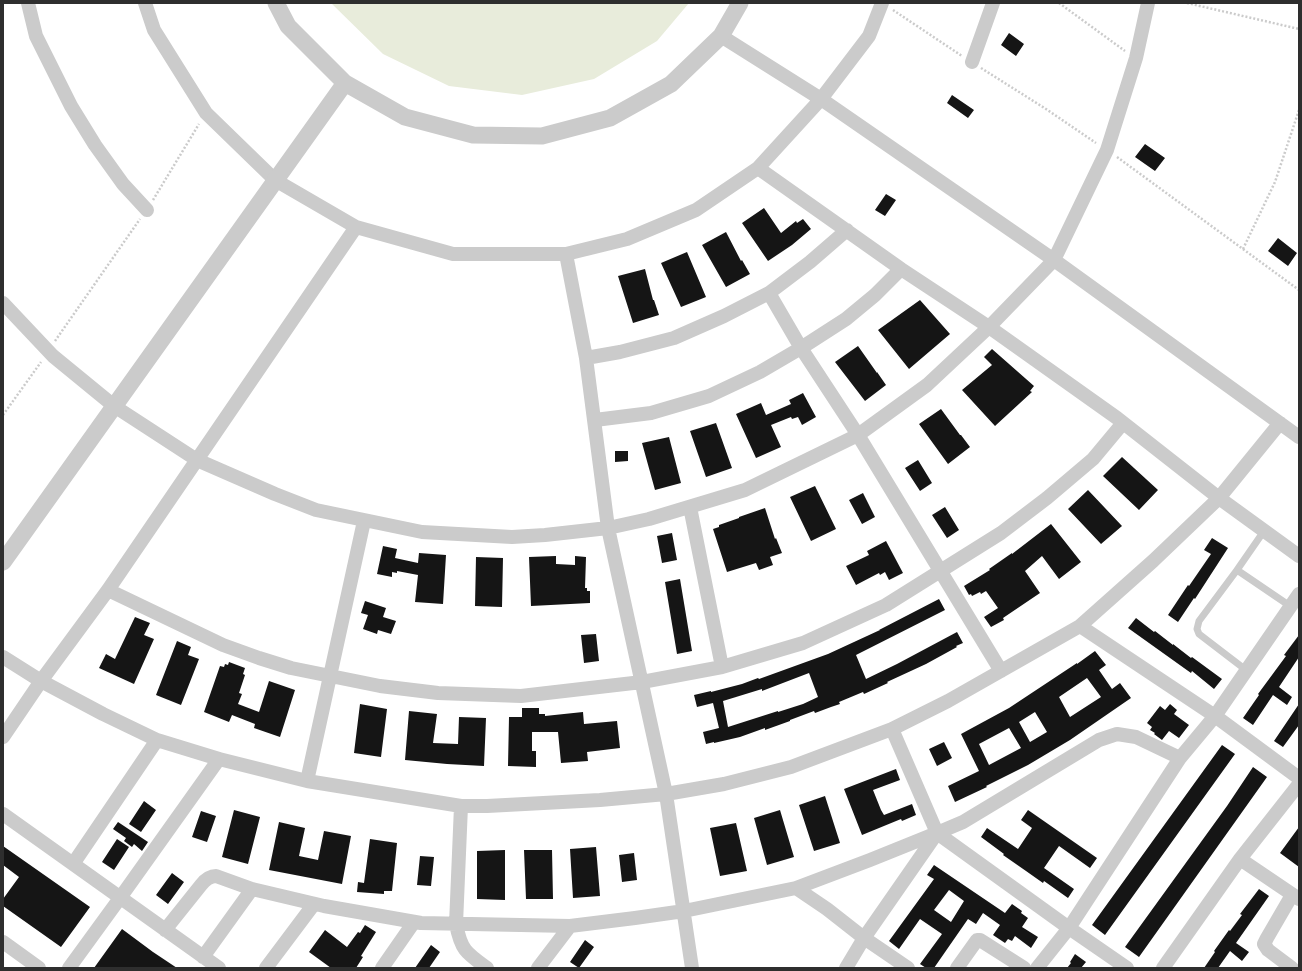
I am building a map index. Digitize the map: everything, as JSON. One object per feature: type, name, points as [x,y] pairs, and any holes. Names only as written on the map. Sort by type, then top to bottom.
[{"type":"street","points":[[28,3],[36,36],[72,106],[95,145],[123,184],[147,210]]},
{"type":"street","points":[[145,3],[154,30],[206,113],[275,180],[356,227],[453,254],[566,254],[627,239],[696,210],[758,168],[821,99],[869,36],[882,3]]},
{"type":"street","points":[[276,3],[288,26],[345,83],[405,117],[473,135],[542,136],[610,118],[671,84],[721,36],[740,3]]},
{"type":"street","points":[[972,62],[993,3]]},
{"type":"street","points":[[3,303],[48,351],[114,406],[198,460],[275,494],[309,507],[364,521],[422,532],[512,537],[608,528],[649,519],[745,490],[858,435],[927,385],[989,327],[1054,260],[1107,150],[1136,58],[1148,3]]},
{"type":"street","points":[[721,36],[821,99],[1054,260],[1299,437]]},
{"type":"street","points":[[3,562],[345,83]]},
{"type":"street","points":[[758,168],[901,269],[989,327],[1123,423],[1219,498],[1299,556]]},
{"type":"street","points":[[3,737],[41,681],[108,590],[198,460],[356,227]]},
{"type":"street","points":[[586,358],[620,352],[674,338],[724,316],[769,293],[810,262],[846,230]]},
{"type":"street","points":[[566,254],[586,358],[608,528],[666,794],[692,968]]},
{"type":"street","points":[[595,420],[651,413],[709,396],[760,372],[846,319],[875,295],[901,269]]},
{"type":"street","points":[[769,293],[801,348],[858,435],[1001,671]]},
{"type":"street","points":[[108,590],[223,645],[259,658],[291,668],[380,686],[438,693],[521,696],[642,682],[722,666],[803,643],[886,605],[1001,533],[1047,498],[1093,459],[1123,423]]},
{"type":"street","points":[[3,656],[41,681],[103,714],[157,740],[219,759],[307,781],[461,806],[600,800],[666,794],[724,784],[791,766],[892,729],[948,701],[1080,626],[1153,561],[1219,498],[1280,423]]},
{"type":"street","points":[[690,507],[722,666]]},
{"type":"street","points":[[307,781],[364,521]]},
{"type":"street","points":[[1037,968],[1069,928],[1180,758],[1215,716],[1299,594]]},
{"type":"street","points":[[1080,626],[1215,716],[1299,778]]},
{"type":"street","points":[[892,729],[938,833],[1127,968]]},
{"type":"street","points":[[165,930],[201,885],[209,877],[216,876],[252,888],[314,904],[414,922],[570,926],[684,911],[796,888],[938,833],[963,822],[1099,740],[1117,734],[1136,736],[1180,758]]},
{"type":"street","points":[[73,864],[157,740]]},
{"type":"street","points":[[69,968],[219,759]]},
{"type":"street","points":[[1163,968],[1240,859],[1299,784]]},
{"type":"street","points":[[461,806],[456,924],[459,940],[464,950],[475,960],[488,968]]},
{"type":"street","points":[[3,814],[220,968]]},
{"type":"street","points":[[846,968],[864,938],[938,833]]},
{"type":"street","points":[[1240,859],[1296,897],[1264,944],[1268,950],[1292,968]]},
{"type":"street","points":[[203,957],[252,888]]},
{"type":"street","points":[[796,888],[908,968]]},
{"type":"street","points":[[266,968],[314,904]]},
{"type":"street","points":[[382,968],[414,922]]},
{"type":"street","points":[[538,968],[570,926]]},
{"type":"street","points":[[957,968],[977,940],[980,940],[1024,968]]},
{"type":"street","points":[[3,942],[39,968]]},
{"type":"lane","points":[[1246,670],[1198,634],[1197,629],[1199,621],[1264,531]]},
{"type":"lane","points":[[1237,570],[1290,606]]},
{"type":"path","points":[[882,3],[1107,150],[1299,290]]},
{"type":"path","points":[[1059,3],[1136,58]]},
{"type":"path","points":[[1187,3],[1299,29]]},
{"type":"path","points":[[1243,249],[1275,182],[1299,110]]},
{"type":"path","points":[[3,415],[147,210],[206,113]]},
{"type":"green space","points":[[331,3],[689,3],[657,41],[594,79],[522,95],[449,86],[383,54]]},
{"type":"building","points":[[1009,33],[1024,44],[1016,56],[1001,45]]},
{"type":"building","points":[[952,95],[974,110],[968,118],[947,103]]},
{"type":"building","points":[[1145,144],[1165,158],[1155,171],[1135,157]]},
{"type":"building","points":[[886,194],[896,200],[885,216],[875,210]]},
{"type":"building","points":[[764,208],[781,233],[796,221],[797,223],[803,219],[811,229],[792,245],[768,261],[742,223]]},
{"type":"building","points":[[726,232],[741,261],[742,260],[750,274],[726,287],[702,245]]},
{"type":"building","points":[[1278,238],[1297,253],[1288,266],[1268,251]]},
{"type":"building","points":[[687,252],[706,297],[681,307],[661,263]]},
{"type":"building","points":[[645,269],[653,300],[659,315],[633,323],[618,276]]},
{"type":"building","points":[[920,300],[950,334],[909,369],[878,330]]},
{"type":"building","points":[[858,346],[886,385],[865,401],[835,362]]},
{"type":"building","points":[[992,349],[1034,386],[1030,391],[1032,392],[995,426],[962,390],[992,365],[984,357]]},
{"type":"building","points":[[803,393],[816,417],[802,425],[798,417],[792,419],[791,417],[771,425],[781,447],[756,458],[736,414],[761,403],[766,415],[791,404],[789,400]]},
{"type":"building","points":[[941,409],[970,447],[948,464],[919,424]]},
{"type":"building","points":[[716,423],[732,468],[706,477],[690,431]]},
{"type":"building","points":[[669,437],[681,483],[655,490],[642,443]]},
{"type":"building","points":[[615,451],[628,451],[628,461],[615,462]]},
{"type":"building","points":[[1122,457],[1158,490],[1139,510],[1103,476]]},
{"type":"building","points":[[918,460],[932,483],[920,491],[905,468]]},
{"type":"building","points":[[815,486],[836,529],[811,541],[790,497]]},
{"type":"building","points":[[1088,490],[1122,526],[1101,544],[1068,509]]},
{"type":"building","points":[[863,493],[875,517],[862,524],[849,500]]},
{"type":"building","points":[[945,507],[959,530],[947,538],[932,515]]},
{"type":"building","points":[[765,508],[775,539],[776,538],[782,553],[770,557],[773,565],[759,570],[756,563],[727,572],[713,529],[719,527],[719,525]]},
{"type":"building","points":[[1051,524],[1081,562],[1059,579],[1042,556],[1025,571],[1040,593],[1003,618],[1004,620],[991,627],[984,617],[998,608],[986,591],[972,596],[971,594],[969,595],[964,586],[990,570],[989,569],[1012,554]]},
{"type":"building","points":[[672,533],[677,560],[662,563],[657,536]]},
{"type":"building","points":[[1212,538],[1228,548],[1195,599],[1194,598],[1178,622],[1168,615],[1211,554],[1204,550]]},
{"type":"building","points":[[886,541],[903,573],[889,580],[885,572],[880,575],[879,573],[856,585],[846,566],[869,555],[867,551]]},
{"type":"building","points":[[383,546],[397,549],[395,558],[418,563],[419,553],[446,555],[443,604],[415,602],[418,575],[397,571],[397,573],[392,572],[392,577],[377,574]]},
{"type":"building","points":[[556,556],[556,564],[575,565],[575,556],[586,557],[585,588],[587,588],[587,591],[590,591],[590,603],[531,606],[529,557]]},
{"type":"building","points":[[476,557],[503,558],[502,607],[475,606]]},
{"type":"building","points":[[680,579],[692,651],[677,654],[665,582]]},
{"type":"building","points":[[939,599],[945,610],[856,655],[866,679],[957,632],[963,643],[926,664],[887,682],[888,683],[864,694],[863,692],[839,702],[840,704],[815,713],[814,711],[765,730],[765,728],[740,737],[706,744],[703,732],[719,728],[713,703],[697,707],[694,695],[742,684],[758,678],[759,679],[828,654]],"holes":[[[809,673],[818,697],[803,704],[728,727],[723,701],[762,689],[762,691]]]},
{"type":"building","points":[[365,601],[386,608],[383,617],[396,621],[391,634],[378,630],[377,634],[363,629],[368,615],[361,613]]},
{"type":"building","points":[[135,617],[150,623],[144,635],[154,639],[134,684],[99,668],[106,654],[115,659]]},
{"type":"building","points":[[1136,618],[1222,679],[1214,689],[1192,671],[1191,673],[1128,628]]},
{"type":"building","points":[[596,634],[599,661],[584,663],[581,635]]},
{"type":"building","points":[[1299,635],[1299,657],[1279,687],[1292,697],[1287,705],[1273,695],[1253,725],[1243,718],[1259,695],[1258,694],[1286,656],[1284,655]]},
{"type":"building","points":[[177,641],[191,647],[188,655],[199,659],[181,705],[156,695]]},
{"type":"building","points":[[1095,651],[1106,665],[1099,670],[1112,689],[1120,683],[1131,698],[1070,740],[1028,765],[955,802],[948,786],[979,771],[961,734],[1009,708]],"holes":[[[1087,678],[1101,697],[1070,717],[1059,697]],[[1035,712],[1047,732],[1030,742],[1019,722]],[[1009,728],[1021,748],[989,765],[979,744]]]},
{"type":"building","points":[[229,662],[245,668],[243,674],[245,675],[239,693],[242,694],[238,704],[259,712],[269,681],[295,690],[280,737],[254,728],[255,724],[232,715],[229,722],[204,712],[220,666],[224,667],[225,664],[228,665]]},
{"type":"building","points":[[360,704],[387,709],[381,757],[354,753]]},
{"type":"building","points":[[1170,704],[1177,710],[1174,714],[1189,725],[1179,738],[1169,731],[1162,740],[1150,730],[1152,727],[1147,723],[1160,706],[1165,710]]},
{"type":"building","points":[[1299,704],[1299,725],[1283,747],[1274,741]]},
{"type":"building","points":[[522,708],[539,708],[539,714],[545,714],[545,716],[583,712],[584,724],[617,721],[620,748],[587,752],[588,761],[561,763],[558,732],[532,732],[532,751],[536,751],[536,767],[508,766],[509,717],[522,717]]},
{"type":"building","points":[[409,711],[437,714],[433,743],[458,744],[459,717],[486,718],[484,766],[405,760]]},
{"type":"building","points":[[944,742],[952,758],[937,766],[929,749]]},
{"type":"building","points":[[1222,745],[1235,754],[1105,935],[1092,925]]},
{"type":"building","points":[[1253,767],[1267,777],[1139,957],[1125,947],[1227,806]]},
{"type":"building","points":[[896,769],[900,780],[873,790],[881,810],[884,815],[912,804],[916,815],[902,821],[901,819],[862,835],[844,789]]},
{"type":"building","points":[[825,796],[840,843],[814,851],[799,805]]},
{"type":"building","points":[[144,801],[156,810],[141,832],[129,824]]},
{"type":"building","points":[[234,810],[260,817],[248,864],[222,857]]},
{"type":"building","points":[[780,810],[794,857],[767,865],[754,818]]},
{"type":"building","points":[[1028,810],[1097,858],[1090,868],[1059,846],[1044,868],[1074,889],[1068,898],[1044,881],[1043,883],[1003,855],[1004,854],[981,837],[987,828],[1018,849],[1032,828],[1021,820]]},
{"type":"building","points":[[201,811],[216,816],[207,842],[192,837]]},
{"type":"building","points":[[118,822],[148,842],[142,851],[134,844],[132,847],[124,841],[126,838],[113,829]]},
{"type":"building","points":[[279,822],[305,828],[299,856],[318,860],[324,831],[351,836],[342,884],[269,870]]},
{"type":"building","points":[[736,823],[747,871],[720,876],[710,828]]},
{"type":"building","points":[[1299,827],[1299,867],[1280,853]]},
{"type":"building","points":[[117,839],[129,847],[114,870],[102,862]]},
{"type":"building","points":[[370,839],[397,843],[392,891],[384,891],[384,894],[357,892],[358,882],[364,883]]},
{"type":"building","points":[[3,846],[90,907],[61,947],[3,906],[3,899],[19,877],[3,865]]},
{"type":"building","points":[[596,847],[600,896],[573,898],[570,849]]},
{"type":"building","points":[[505,850],[505,900],[477,899],[477,851]]},
{"type":"building","points":[[524,850],[552,850],[553,899],[526,899]]},
{"type":"building","points":[[634,853],[637,880],[622,882],[619,855]]},
{"type":"building","points":[[420,856],[434,857],[431,886],[417,885]]},
{"type":"building","points":[[934,865],[1005,913],[1012,904],[1022,911],[1021,913],[1028,918],[1022,927],[1038,937],[1031,948],[1015,936],[1012,941],[1008,939],[1005,943],[993,935],[1000,925],[983,913],[976,924],[968,919],[934,968],[926,968],[920,964],[942,934],[920,919],[899,949],[889,941],[934,879],[927,875]],"holes":[[[949,890],[964,901],[951,922],[934,910]]]},
{"type":"building","points":[[172,873],[184,882],[168,904],[156,895]]},
{"type":"building","points":[[1259,889],[1269,896],[1236,943],[1249,952],[1242,961],[1230,951],[1218,968],[1204,968],[1215,952],[1214,951],[1242,915],[1240,914]]},
{"type":"building","points":[[365,925],[376,932],[361,956],[363,957],[356,968],[331,968],[309,952],[325,930],[347,947]]},
{"type":"building","points":[[122,929],[153,952],[177,968],[94,968]]},
{"type":"building","points":[[585,940],[594,947],[579,968],[570,962]]},
{"type":"building","points":[[431,945],[440,952],[429,968],[415,968]]},
{"type":"building","points":[[1075,954],[1086,962],[1081,968],[1067,968],[1071,963],[1070,962]]}]
